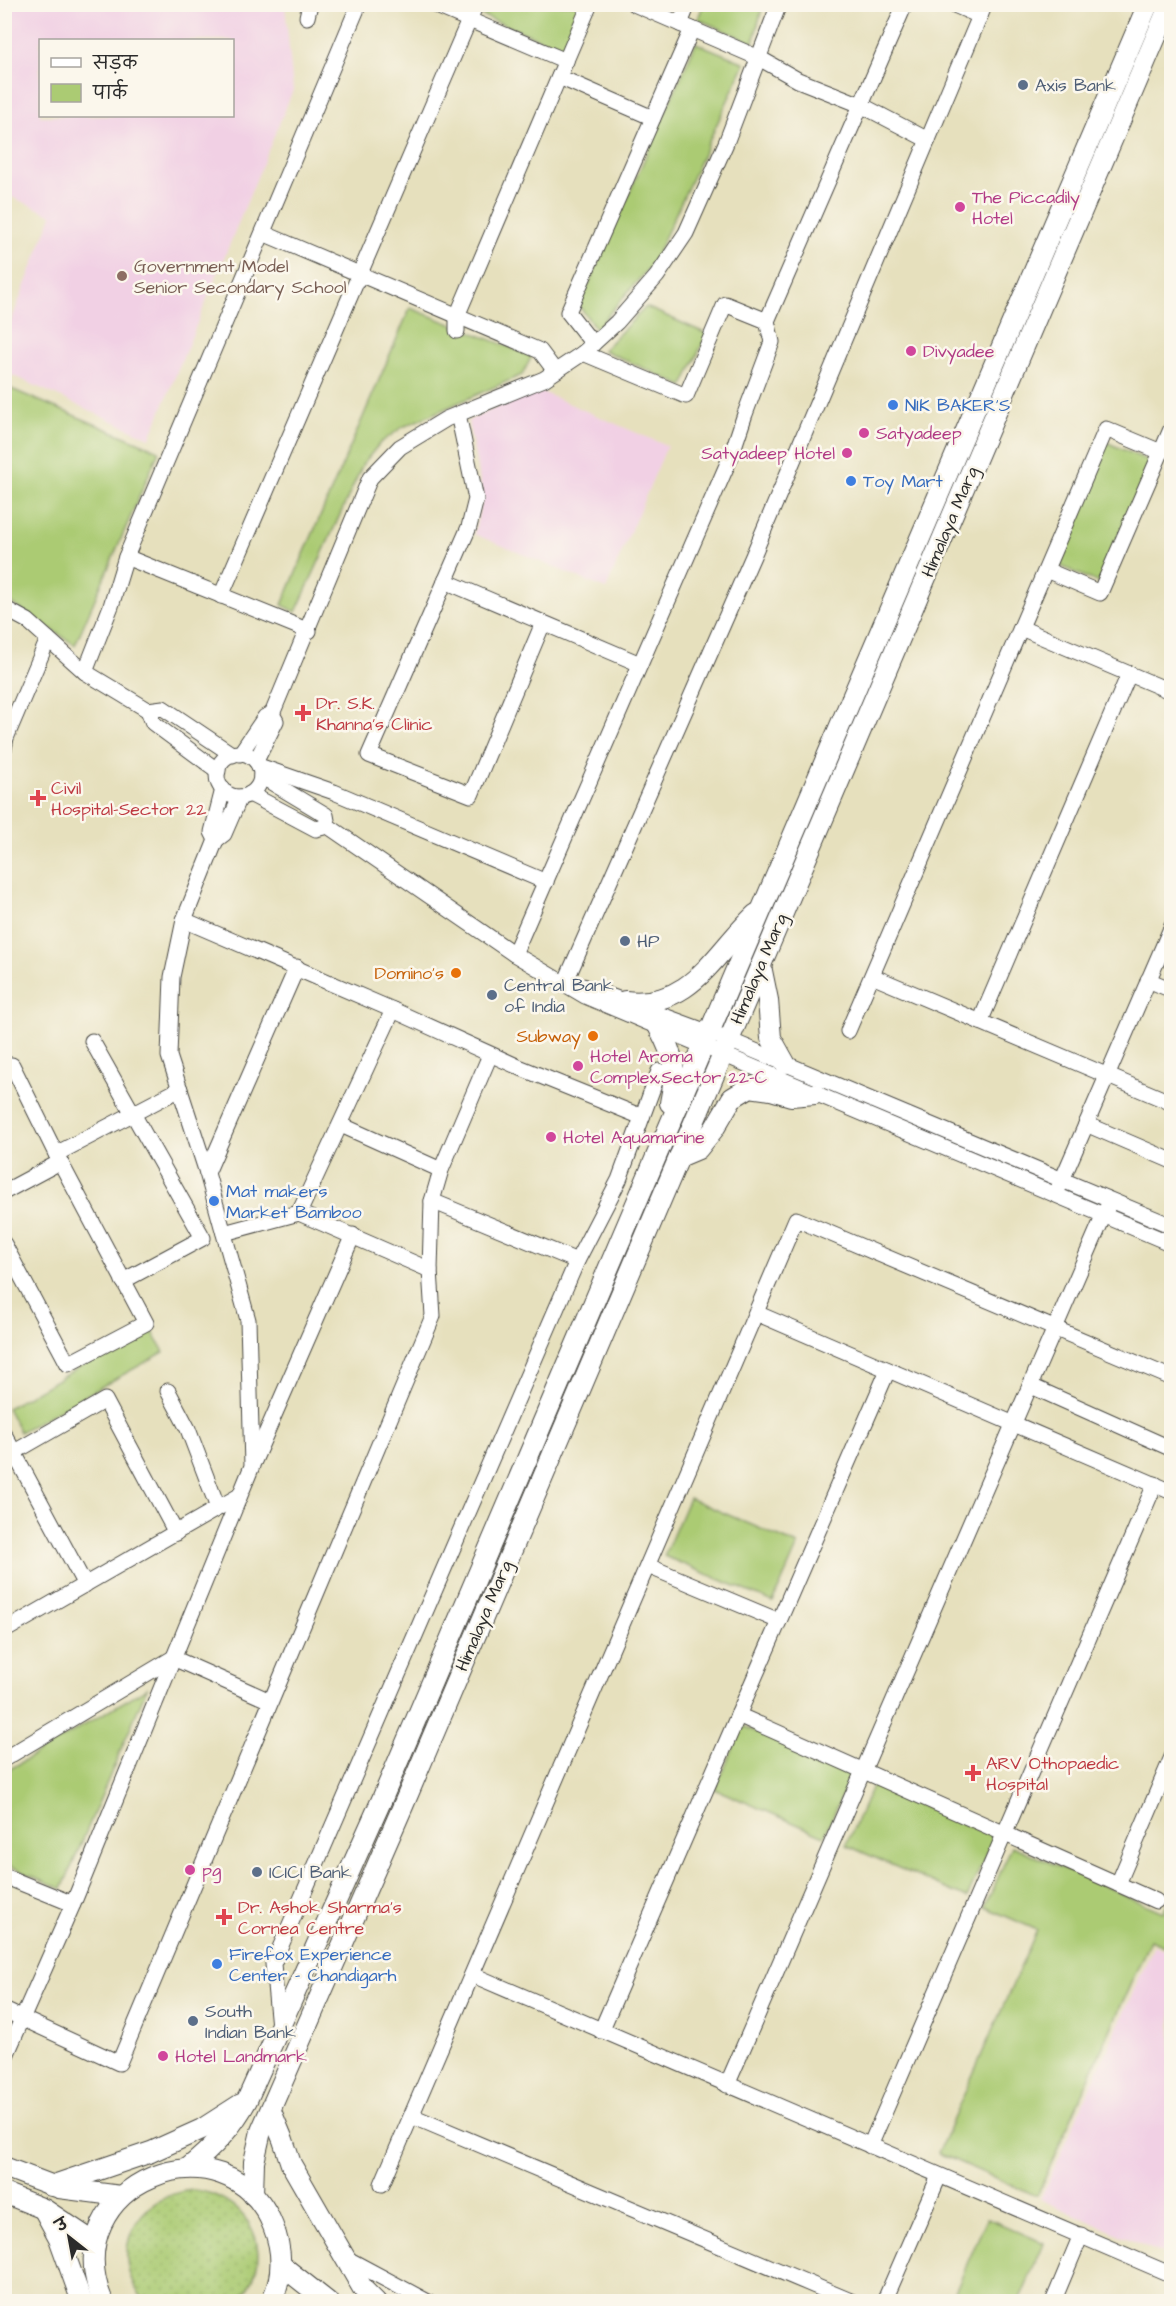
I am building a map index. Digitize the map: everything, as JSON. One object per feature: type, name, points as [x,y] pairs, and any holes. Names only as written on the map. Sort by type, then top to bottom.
[{"type":"main road","name":"Himalaya Marg","points":[[188,2168],[215,2144],[238,2116],[247,2100],[382,1799],[1148,4]]},
{"type":"main road","name":"Himalaya Marg","points":[[253,2195],[254,2162],[261,2131],[726,1048],[1170,4]]},
{"type":"main road","points":[[625,1001],[655,1002],[687,985],[710,966],[738,932],[763,907]]},
{"type":"main road","points":[[760,966],[768,1000],[771,1038],[785,1063]]},
{"type":"main road","points":[[659,1028],[668,1045],[675,1071],[666,1134]]},
{"type":"main road","points":[[679,1157],[698,1149],[714,1129],[732,1098],[750,1087],[791,1096],[815,1094]]},
{"type":"main road","points":[[51,2186],[151,2152],[202,2129],[247,2100]]},
{"type":"main road","points":[[271,2111],[291,2164],[363,2289],[376,2301]]},
{"type":"main road","points":[[4,2167],[51,2186],[121,2196]]},
{"type":"main road","points":[[103,2301],[97,2289],[93,2266],[95,2243],[105,2218],[121,2196],[141,2181],[163,2171],[188,2168],[211,2171],[226,2177],[253,2195],[269,2215],[279,2240],[281,2265],[276,2291],[271,2301]]},
{"type":"main road","points":[[4,2193],[44,2209],[95,2243]]},
{"type":"main road","points":[[44,2209],[59,2238],[82,2301]]},
{"type":"main road","points":[[281,2265],[328,2301]]},
{"type":"street","points":[[85,672],[111,606],[126,557],[359,4]]},
{"type":"street","points":[[432,4],[566,61]]},
{"type":"street","points":[[221,596],[476,4]]},
{"type":"street","points":[[457,324],[590,4]]},
{"type":"street","points":[[634,4],[759,58],[798,80],[861,105],[928,140]]},
{"type":"street","points":[[688,4],[686,27],[653,118],[568,312],[588,348],[686,396],[725,304],[767,321]]},
{"type":"street","points":[[328,826],[316,830],[245,795],[234,796],[219,784],[218,771],[223,761],[236,754],[265,717],[272,714],[309,631],[370,478],[400,447],[446,419],[544,380],[588,348],[617,322],[657,276],[686,233],[726,143],[779,4]]},
{"type":"street","points":[[514,954],[731,456],[772,342],[767,321],[905,4]]},
{"type":"street","points":[[565,983],[753,556],[983,10],[952,4]]},
{"type":"street","points":[[559,77],[653,118]]},
{"type":"street","points":[[263,233],[360,275],[457,324],[540,351],[555,371]]},
{"type":"street","points":[[459,414],[476,499],[468,527],[369,755],[471,795],[543,623]]},
{"type":"street","points":[[1046,570],[1100,593],[1172,427]]},
{"type":"street","points":[[848,1030],[1106,429],[1161,452]]},
{"type":"street","points":[[126,557],[309,631]]},
{"type":"street","points":[[445,581],[640,664]]},
{"type":"street","points":[[4,608],[28,621],[85,672],[148,710],[153,723],[218,771]]},
{"type":"street","points":[[1021,628],[1172,692]]},
{"type":"street","points":[[4,749],[6,738],[48,639]]},
{"type":"street","points":[[980,1022],[1129,674]]},
{"type":"street","points":[[148,710],[163,708],[236,754],[245,754],[259,768],[327,815],[328,826]]},
{"type":"street","points":[[252,1466],[248,1320],[207,1173],[170,1056],[172,977],[184,920],[216,840],[224,834],[245,795],[260,783],[259,768],[276,721],[272,714]]},
{"type":"street","points":[[259,768],[334,792],[546,882]]},
{"type":"street","points":[[216,840],[212,832],[223,789]]},
{"type":"street","points":[[328,826],[514,954],[585,996],[659,1028],[706,1039],[815,1094],[1172,1244]]},
{"type":"street","points":[[184,920],[297,967],[490,1055],[642,1117]]},
{"type":"street","points":[[1056,1195],[1172,926]]},
{"type":"street","points":[[207,1173],[297,967]]},
{"type":"street","points":[[872,976],[1172,1103]]},
{"type":"street","points":[[1148,980],[1172,990]]},
{"type":"street","name":"Himalaya Marg","points":[[565,983],[590,988],[625,1001],[706,1039]]},
{"type":"street","points":[[299,1213],[393,1010]]},
{"type":"street","points":[[92,1041],[203,1238],[123,1281]]},
{"type":"street","points":[[726,1048],[785,1063],[1172,1226]]},
{"type":"street","points":[[4,2010],[119,2063],[433,1316],[430,1270],[432,1201],[441,1170],[490,1055]]},
{"type":"street","points":[[4,1244],[68,1364],[146,1323],[58,1158],[12,1065]]},
{"type":"street","points":[[279,2027],[273,1964],[577,1261],[622,1171],[659,1071]]},
{"type":"street","points":[[4,1192],[132,1114],[180,1089]]},
{"type":"street","points":[[1086,1124],[1172,1161]]},
{"type":"street","points":[[341,1125],[441,1170]]},
{"type":"street","points":[[622,1171],[645,1182]]},
{"type":"street","points":[[432,1201],[577,1261]]},
{"type":"street","points":[[727,2085],[1110,1201]]},
{"type":"street","points":[[224,1233],[299,1213],[430,1270]]},
{"type":"street","points":[[382,2184],[796,1220],[1172,1378]]},
{"type":"street","points":[[4,2060],[72,1904],[239,1496],[353,1235]]},
{"type":"street","points":[[756,1313],[1172,1492]]},
{"type":"street","points":[[601,2031],[888,1370]]},
{"type":"street","points":[[1031,1386],[1172,1449]]},
{"type":"street","points":[[168,1391],[188,1429],[218,1508]]},
{"type":"street","points":[[9,1455],[105,1400],[176,1533]]},
{"type":"street","points":[[4,1434],[9,1455],[85,1585]]},
{"type":"street","points":[[870,2146],[1155,1484]]},
{"type":"street","points":[[4,1631],[239,1496]]},
{"type":"street","points":[[648,1566],[779,1621]]},
{"type":"street","points":[[173,1658],[270,1701]]},
{"type":"street","points":[[4,1759],[173,1658]]},
{"type":"street","points":[[738,1715],[1156,1901]]},
{"type":"street","points":[[1118,1884],[1172,1757]]},
{"type":"street","points":[[4,1876],[72,1904]]},
{"type":"street","points":[[473,1976],[1172,2275]]},
{"type":"street","points":[[412,2116],[854,2301]]},
{"type":"street","points":[[884,2301],[939,2176]]},
{"type":"street","points":[[1053,2301],[1081,2235]]},
{"type":"street","points":[[344,2257],[428,2301]]},
{"type":"shaded area","name":"Government Model Senior Secondary School","points":[[5,4],[285,5],[293,90],[150,438],[5,372],[5,337],[52,215],[5,194]]},
{"type":"shaded area","points":[[535,389],[667,446],[606,589],[474,534],[483,497],[468,421]]},
{"type":"shaded area","points":[[1154,1945],[1171,1953],[1171,2258],[1040,2199]]},
{"type":"green space","points":[[485,5],[582,5],[564,49],[481,15]]},
{"type":"green space","points":[[703,5],[763,5],[753,43],[698,19]]},
{"type":"green space","points":[[696,43],[745,63],[653,263],[596,329],[579,306]]},
{"type":"green space","points":[[646,307],[707,334],[683,386],[603,350]]},
{"type":"green space","points":[[410,308],[532,356],[522,375],[403,427],[380,443],[363,464],[296,612],[282,605]]},
{"type":"green space","points":[[4,386],[159,451],[75,645],[5,599]]},
{"type":"green space","points":[[1106,442],[1151,462],[1099,583],[1054,563]]},
{"type":"green space","points":[[150,1327],[164,1352],[20,1432],[7,1408]]},
{"type":"green space","points":[[689,1498],[798,1545],[773,1602],[664,1556]]},
{"type":"green space","points":[[147,1688],[62,1889],[5,1864],[5,1772]]},
{"type":"green space","points":[[743,1726],[852,1774],[824,1836],[715,1789]]},
{"type":"green space","points":[[873,1784],[994,1837],[967,1898],[846,1845]]},
{"type":"green space","points":[[1012,1846],[1163,1912],[1171,1894],[1171,1949],[1150,1940],[1037,2196],[938,2153],[1037,1930],[985,1907]]},
{"type":"green space","points":[[194,2190],[226,2201],[239,2211],[249,2224],[258,2254],[256,2270],[249,2287],[238,2301],[145,2301],[133,2283],[127,2265],[127,2247],[132,2230],[142,2215],[156,2203],[173,2194]]},
{"type":"green space","points":[[987,2218],[1044,2243],[1019,2301],[951,2301]]},
{"type":"place","name":"Axis Bank","points":[[1023,85]]},
{"type":"place","name":"The Piccadily Hotel","points":[[960,207]]},
{"type":"place","name":"Government Model Senior Secondary School","points":[[122,276]]},
{"type":"place","name":"Divyadee","points":[[911,351]]},
{"type":"place","name":"NIK BAKER'S","points":[[893,405]]},
{"type":"place","name":"Satyadeep","points":[[864,433]]},
{"type":"place","name":"Satyadeep Hotel","points":[[847,453]]},
{"type":"place","name":"Toy Mart","points":[[851,481]]},
{"type":"place","name":"Dr. S.K. Khanna's Clinic","points":[[303,713]]},
{"type":"place","name":"Civil Hospital-Sector 22","points":[[38,798]]},
{"type":"place","name":"HP","points":[[625,941]]},
{"type":"place","name":"Domino's","points":[[456,973]]},
{"type":"place","name":"Central Bank of India","points":[[492,995]]},
{"type":"place","name":"Subway","points":[[593,1036]]},
{"type":"place","name":"Hotel Aroma Complex,Sector 22-C","points":[[578,1066]]},
{"type":"place","name":"Hotel Aquamarine","points":[[551,1137]]},
{"type":"place","name":"Mat makers Market Bamboo","points":[[214,1201]]},
{"type":"place","name":"ARV Othopaedic Hospital","points":[[973,1773]]},
{"type":"place","name":"pg","points":[[190,1870]]},
{"type":"place","name":"ICICI Bank","points":[[257,1872]]},
{"type":"place","name":"Dr. Ashok Sharma's Cornea Centre","points":[[224,1917]]},
{"type":"place","name":"Firefox Experience Center - Chandigarh","points":[[217,1964]]},
{"type":"place","name":"South Indian Bank","points":[[193,2021]]},
{"type":"place","name":"Hotel Landmark","points":[[163,2056]]}]
